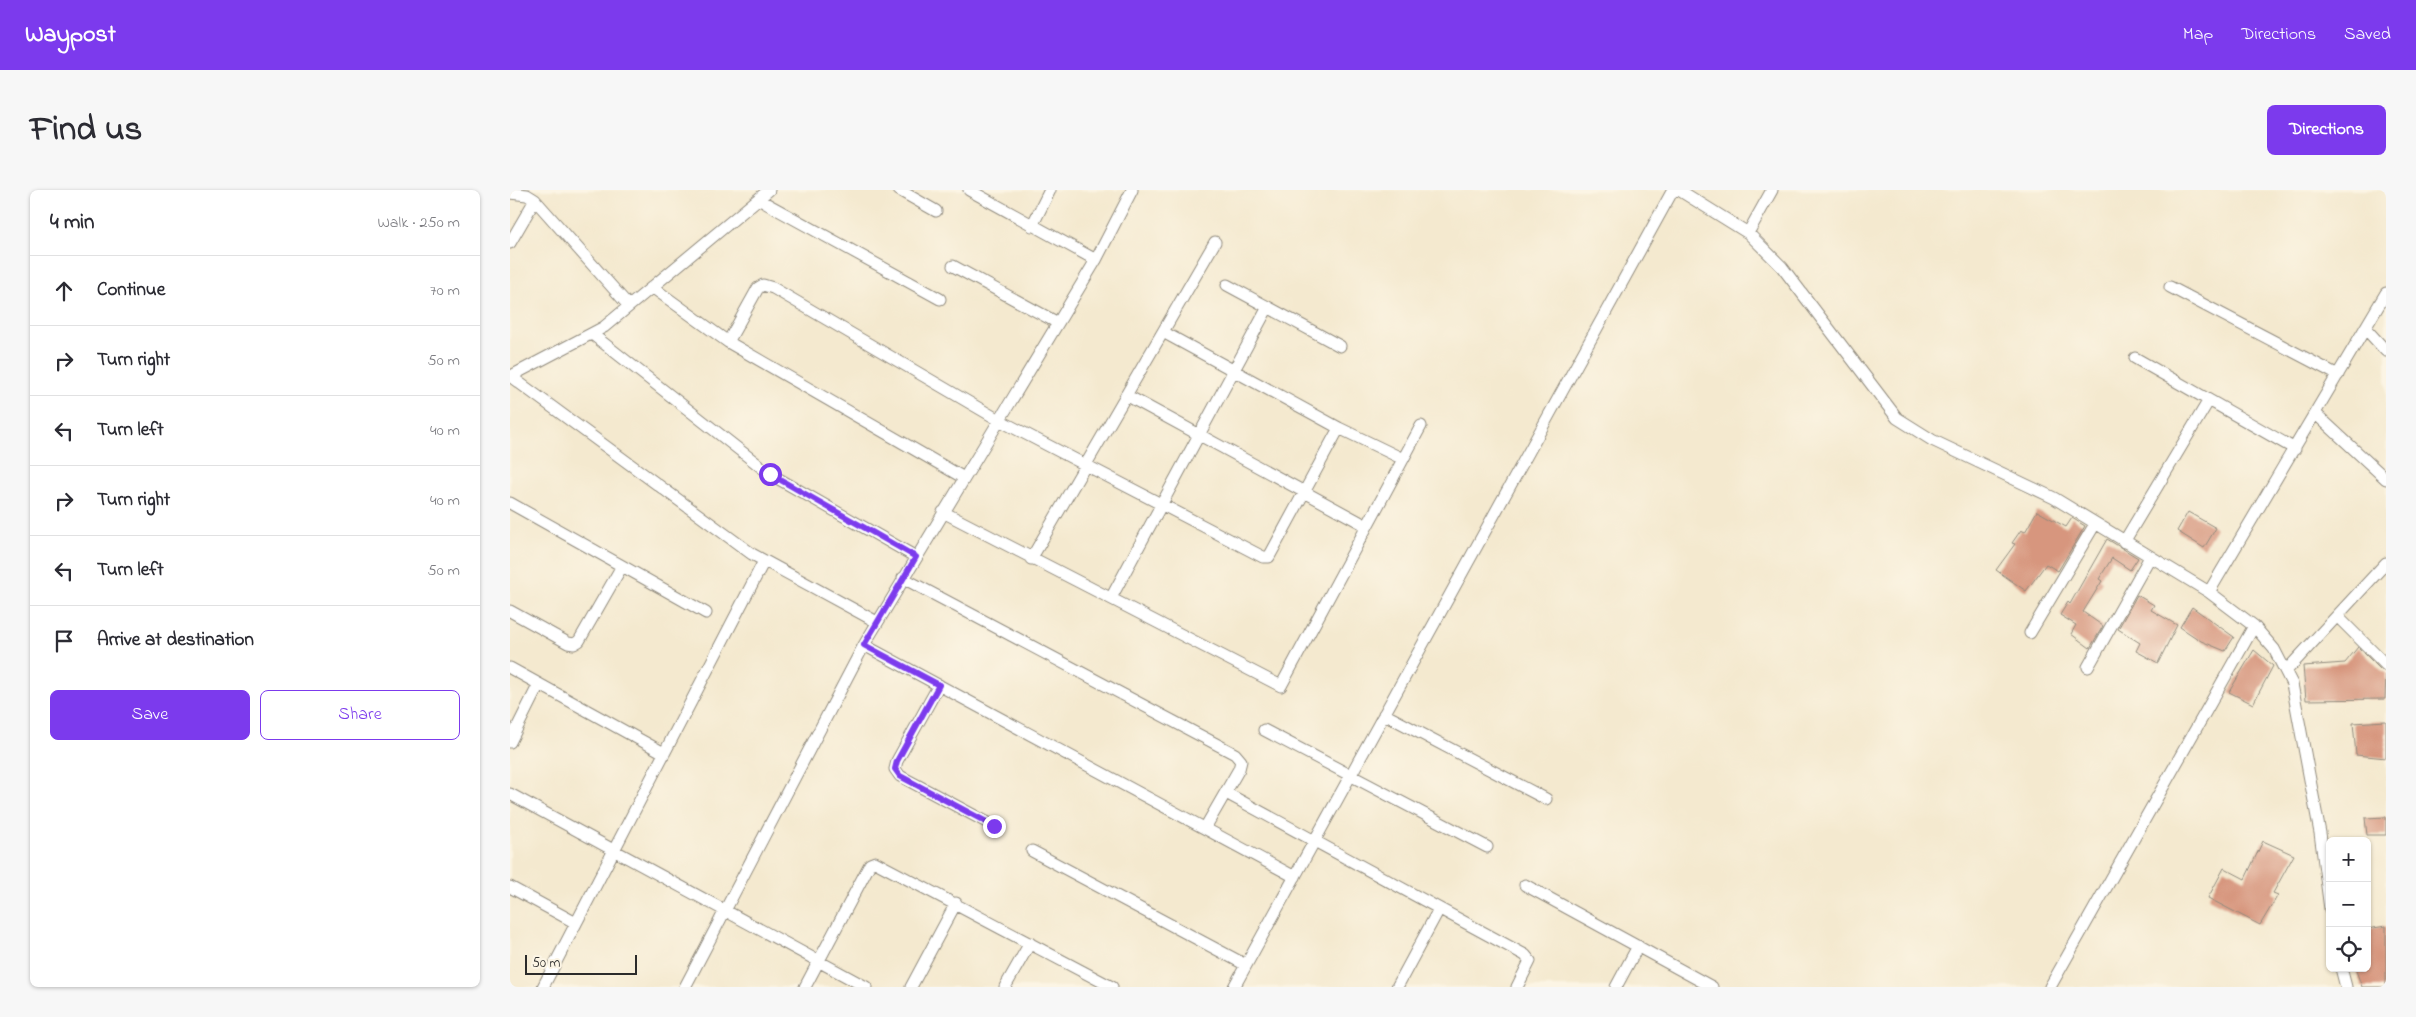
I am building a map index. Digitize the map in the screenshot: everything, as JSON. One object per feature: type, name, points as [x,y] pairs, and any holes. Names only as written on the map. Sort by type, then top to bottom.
[{"type":"street","points":[[769,190],[604,327],[510,376],[732,540],[764,561],[877,622]]},
{"type":"street","points":[[899,190],[936,210]]},
{"type":"street","points":[[969,190],[1096,260]]},
{"type":"street","points":[[1032,226],[1050,190]]},
{"type":"street","points":[[685,987],[864,645],[1096,260],[1132,190]]},
{"type":"street","points":[[1234,987],[1673,190]]},
{"type":"street","points":[[1679,190],[1748,233],[1782,268],[1897,418],[1932,440],[2054,498],[2209,592],[2254,626],[2274,649],[2292,684],[2320,833],[2326,882]]},
{"type":"street","points":[[1748,233],[1772,190]]},
{"type":"street","points":[[510,193],[527,195],[535,200],[629,306]]},
{"type":"street","points":[[758,199],[940,299]]},
{"type":"street","points":[[510,243],[535,200]]},
{"type":"street","points":[[1031,559],[1215,242]]},
{"type":"street","points":[[953,266],[1058,323]]},
{"type":"street","points":[[1227,285],[1340,346]]},
{"type":"street","points":[[728,342],[758,288],[763,286],[773,288],[999,420],[1262,557],[1269,557],[1339,428]]},
{"type":"street","points":[[652,287],[728,342],[964,478]]},
{"type":"street","points":[[2170,287],[2338,375]]},
{"type":"street","points":[[2209,592],[2295,450],[2386,293]]},
{"type":"street","points":[[1111,598],[1268,307]]},
{"type":"street","points":[[2365,328],[2386,350]]},
{"type":"street","points":[[1163,332],[1339,428],[1403,459]]},
{"type":"street","points":[[592,334],[770,474],[916,557]]},
{"type":"street","points":[[2135,358],[2295,450]]},
{"type":"street","points":[[1126,395],[1367,526]]},
{"type":"street","points":[[2124,542],[2209,400]]},
{"type":"street","points":[[2316,414],[2386,479]]},
{"type":"street","points":[[943,512],[1031,559],[1281,686],[1421,426]]},
{"type":"street","points":[[510,503],[706,613]]},
{"type":"street","points":[[2030,633],[2095,524]]},
{"type":"street","points":[[2088,667],[2150,557]]},
{"type":"street","points":[[543,987],[764,561]]},
{"type":"street","points":[[2286,671],[2386,563]]},
{"type":"street","points":[[510,611],[568,643],[574,644],[579,641],[622,566]]},
{"type":"street","points":[[904,578],[1236,754],[1241,761],[1239,770],[1205,828]]},
{"type":"street","points":[[2337,616],[2386,665]]},
{"type":"street","points":[[2050,987],[2254,626]]},
{"type":"street","points":[[864,645],[1295,877]]},
{"type":"street","points":[[510,668],[664,753]]},
{"type":"street","points":[[510,742],[538,684]]},
{"type":"street","points":[[939,685],[897,761],[895,769],[900,776],[994,826]]},
{"type":"street","points":[[1384,714],[1546,799]]},
{"type":"street","points":[[1264,730],[1487,848]]},
{"type":"street","points":[[1226,793],[1525,955],[1530,961],[1517,987]]},
{"type":"street","points":[[510,794],[866,987]]},
{"type":"street","points":[[1032,852],[1246,965]]},
{"type":"street","points":[[805,987],[870,864],[875,862],[1030,943],[1092,982],[1112,987]]},
{"type":"street","points":[[1525,885],[1712,987]]},
{"type":"street","points":[[510,887],[576,923]]},
{"type":"street","points":[[911,987],[956,903]]},
{"type":"street","points":[[1397,987],[1439,909]]},
{"type":"street","points":[[1005,987],[1030,943]]},
{"type":"street","points":[[1616,987],[1638,946]]},
{"type":"street","points":[[2342,972],[2346,987]]},
{"type":"building","points":[[2037,511],[2066,527],[2072,518],[2085,526],[2058,571],[2046,564],[2026,591],[1996,570],[2015,544],[2012,543],[2021,530],[2025,532]]},
{"type":"building","points":[[2188,512],[2216,528],[2204,548],[2177,531]]},
{"type":"building","points":[[2107,539],[2138,558],[2130,570],[2112,558],[2099,579],[2102,581],[2083,612],[2103,626],[2090,648],[2071,634],[2076,625],[2060,615],[2068,602],[2070,604]]},
{"type":"building","points":[[2137,595],[2154,605],[2151,610],[2177,625],[2158,663],[2136,651],[2140,643],[2118,629]]},
{"type":"building","points":[[2192,607],[2234,637],[2225,651],[2201,641],[2180,627]]},
{"type":"building","points":[[2358,647],[2381,670],[2386,672],[2385,699],[2306,700],[2303,666],[2345,663]]},
{"type":"building","points":[[2254,650],[2273,666],[2253,704],[2229,692]]},
{"type":"building","points":[[2386,721],[2386,758],[2356,755],[2353,723]]},
{"type":"building","points":[[2386,817],[2386,835],[2367,835],[2365,818]]},
{"type":"building","points":[[2263,841],[2294,855],[2273,893],[2278,895],[2260,925],[2208,898],[2224,868],[2245,879]]},
{"type":"building","points":[[2386,926],[2386,987],[2362,987],[2356,972],[2371,972],[2371,928]]},
{"type":"route","points":[[770,474],[916,557],[864,645],[939,685],[897,761],[895,769],[900,776],[994,826]]}]
